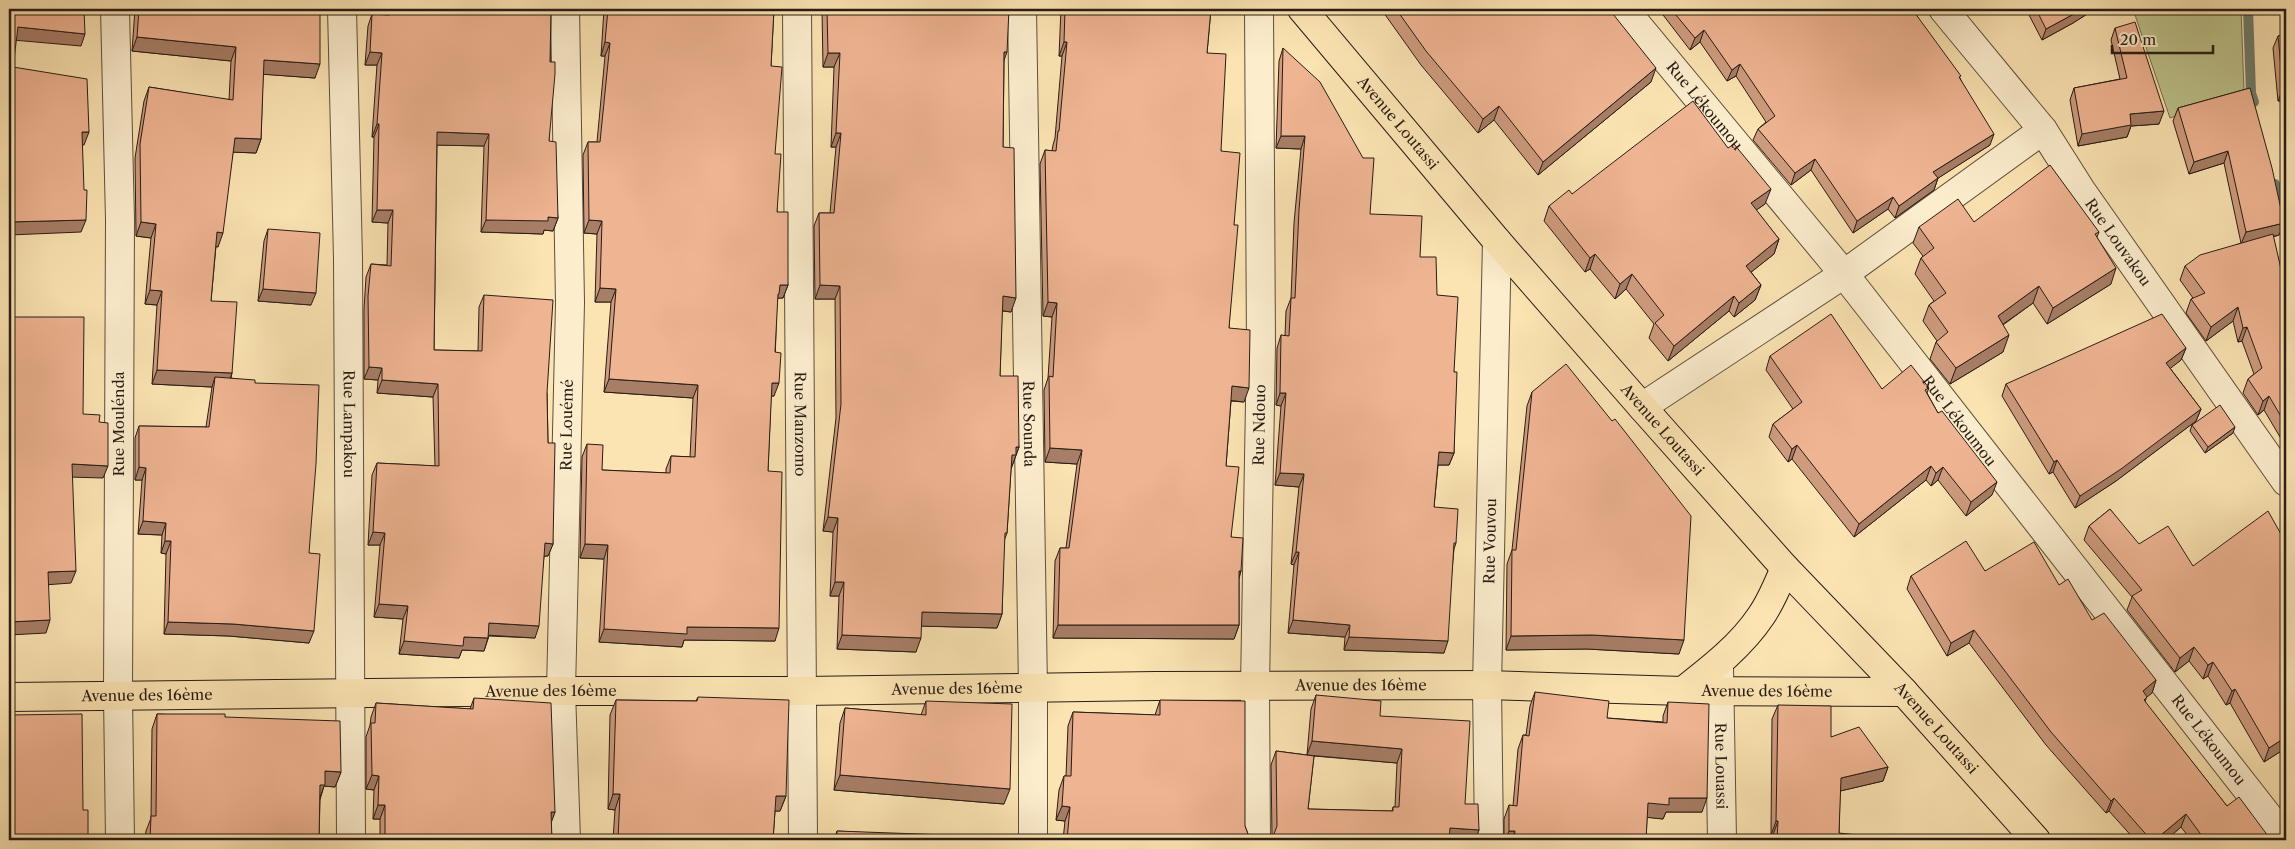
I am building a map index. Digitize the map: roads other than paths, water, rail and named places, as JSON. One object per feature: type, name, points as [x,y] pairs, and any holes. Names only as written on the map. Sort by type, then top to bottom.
[{"type":"main road","name":"Avenue Loutassi","points":[[1302,9],[1497,241],[1642,407],[1785,568],[1904,692],[2036,840]]},
{"type":"main road","points":[[1683,691],[1719,662],[1754,627],[1763,614],[1785,568]]},
{"type":"main road","name":"Avenue des 16ème","points":[[9,697],[560,690],[803,691],[1487,685],[1683,691],[1904,692]]},
{"type":"street","name":"Rue Moulénda","points":[[115,9],[120,220],[118,695],[120,840]]},
{"type":"street","name":"Rue Lampakou","points":[[342,9],[348,268],[352,840]]},
{"type":"street","name":"Rue Louémé","points":[[565,9],[570,303],[560,690],[566,840]]},
{"type":"street","name":"Rue Manzomo","points":[[797,9],[803,840]]},
{"type":"street","name":"Rue Sounda","points":[[1022,9],[1033,689],[1033,840]]},
{"type":"street","name":"Rue Ndouo","points":[[1256,840],[1254,686],[1261,345],[1259,9]]},
{"type":"street","name":"Rue Lékoumou","points":[[1624,9],[1844,274],[2286,839]]},
{"type":"street","name":"Rue Louvakou","points":[[1943,9],[2043,130],[2082,190],[2286,482]]},
{"type":"street","points":[[1642,407],[1844,274],[2043,130]]},
{"type":"street","name":"Rue Vouvou","points":[[1489,840],[1487,685],[1497,241]]},
{"type":"street","name":"Rue Louassi","points":[[1719,662],[1722,840]]},
{"type":"waterway","points":[[2248,9],[2251,93],[2254,102]]},
{"type":"waterway","points":[[2275,184],[2286,229]]}]
